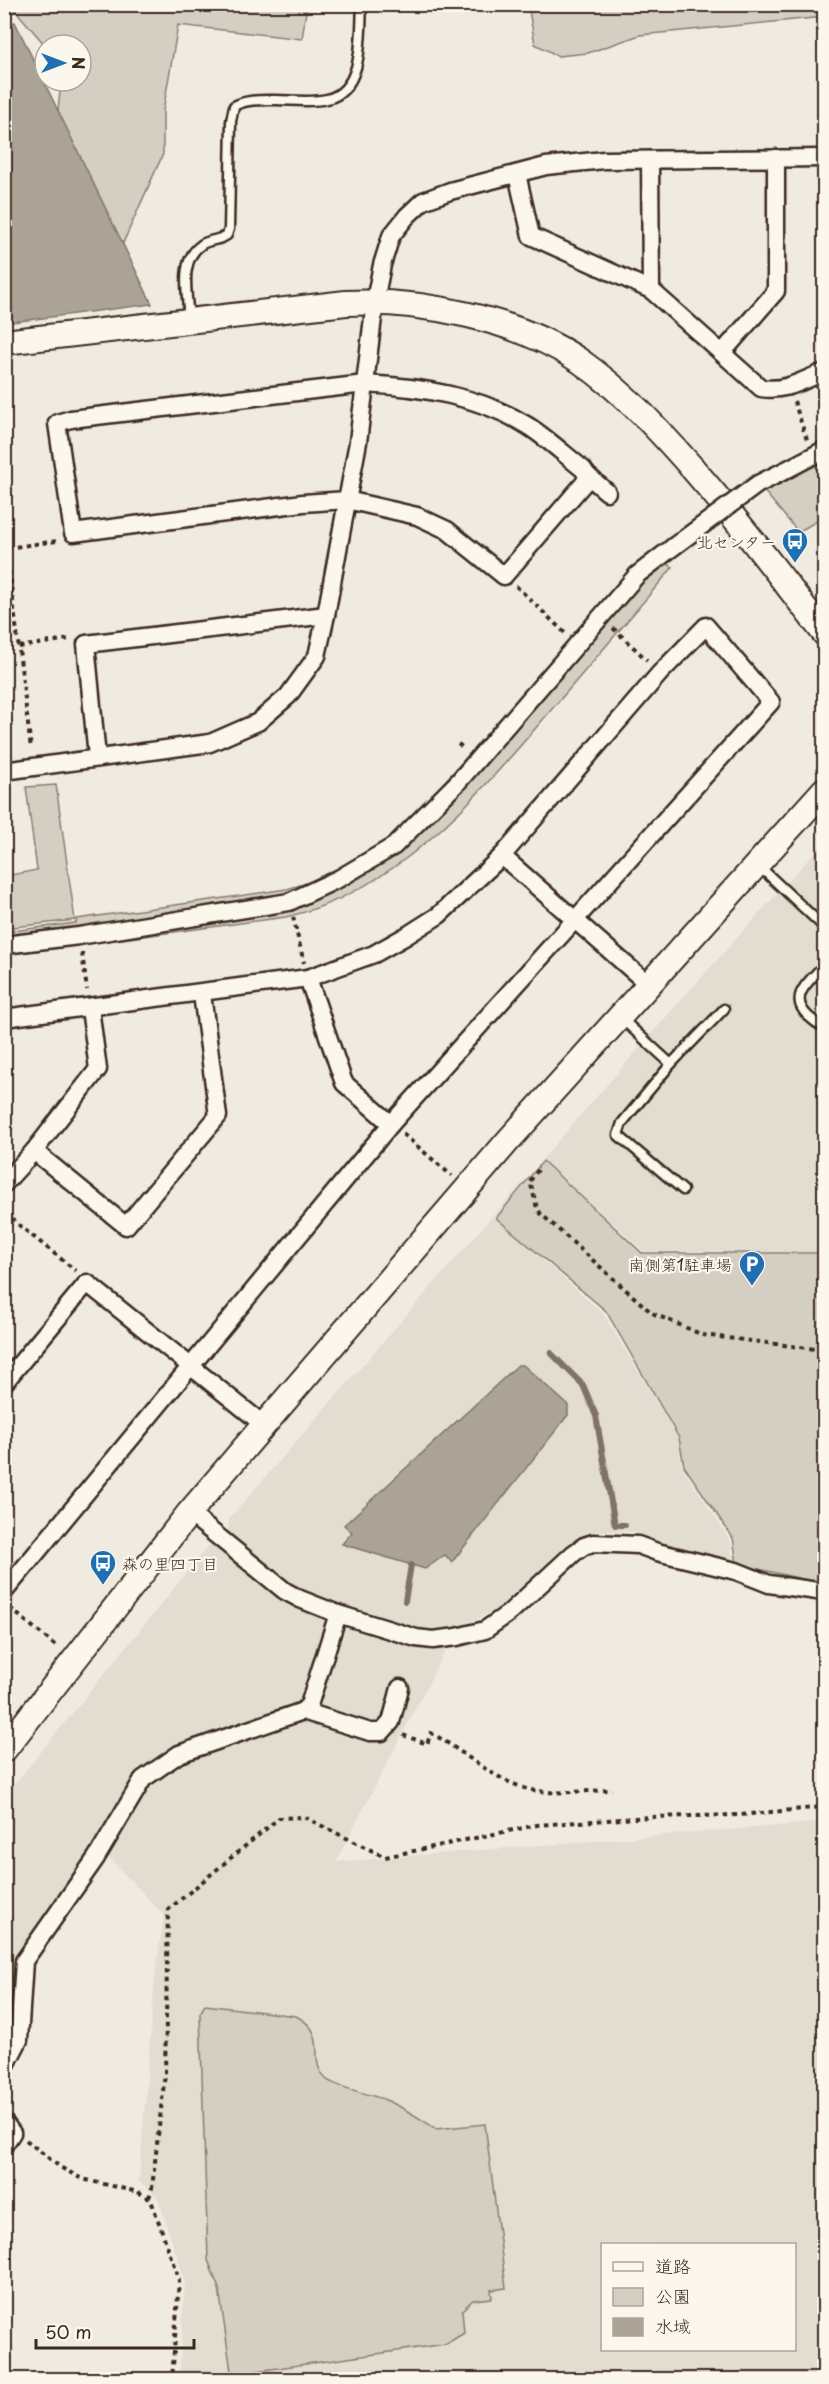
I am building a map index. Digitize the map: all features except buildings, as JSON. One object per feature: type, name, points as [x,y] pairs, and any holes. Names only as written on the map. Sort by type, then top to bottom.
[{"type":"street","points":[[722,353],[776,291],[776,158]]},
{"type":"street","points":[[4,771],[210,743],[258,722],[288,696],[317,656],[358,442],[375,301],[391,236],[423,201],[450,191],[546,166],[604,160],[825,158]]},
{"type":"street","points":[[650,159],[651,290]]},
{"type":"street","points":[[518,174],[531,236],[651,290],[761,388],[775,390],[789,387],[825,372]]},
{"type":"street","points":[[4,342],[375,301],[421,305],[488,321],[539,339],[578,361],[626,398],[664,436],[760,549],[825,633]]},
{"type":"street","points":[[587,475],[585,482],[504,576],[447,530],[417,516],[347,500],[303,503],[73,533],[57,423],[71,419],[365,384],[409,386],[468,399],[530,427],[583,469],[607,492]]},
{"type":"street","points":[[4,945],[79,936],[290,902],[349,873],[394,846],[458,782],[636,575],[758,484],[819,453]]},
{"type":"street","points":[[97,757],[86,644],[326,615]]},
{"type":"street","points":[[4,1018],[202,994],[308,978],[374,954],[439,915],[502,856],[660,673],[706,626],[771,702],[391,1124],[4,1592]]},
{"type":"street","points":[[4,1750],[189,1514],[264,1425],[467,1188],[619,1016],[825,790]]},
{"type":"street","points":[[502,856],[648,984]]},
{"type":"street","points":[[308,978],[344,1083],[391,1124]]},
{"type":"street","points":[[34,1151],[126,1226],[218,1116],[202,994]]},
{"type":"street","points":[[4,1184],[34,1151],[98,1070],[90,1008]]},
{"type":"street","points":[[4,1383],[87,1283],[264,1425]]},
{"type":"street","points":[[189,1514],[285,1591],[338,1614],[416,1638],[433,1640],[485,1630],[509,1613],[574,1553],[593,1543],[638,1545],[657,1552],[736,1571],[769,1584],[825,1592]]},
{"type":"street","points":[[4,2069],[19,2040],[24,1962],[96,1858],[143,1779],[180,1754],[303,1711],[309,1705],[338,1614]]},
{"type":"street","points":[[303,1711],[370,1732],[382,1732],[391,1722],[400,1688]]},
{"type":"lane","points":[[189,321],[188,261],[193,252],[203,243],[222,239],[227,235],[229,229],[231,121],[234,106],[256,100],[320,100],[335,96],[350,82],[356,68],[362,4]]},
{"type":"lane","points":[[757,864],[825,927]]},
{"type":"lane","points":[[825,964],[800,992],[799,998],[801,1010],[817,1024],[825,1027]]},
{"type":"lane","points":[[683,1190],[618,1135],[622,1123],[671,1064],[724,1009]]},
{"type":"lane","points":[[619,1016],[671,1064]]},
{"type":"path","points":[[789,387],[819,453]]},
{"type":"path","points":[[4,526],[33,767]]},
{"type":"path","points":[[7,548],[69,539],[73,533]]},
{"type":"path","points":[[504,576],[577,644]]},
{"type":"path","points":[[602,617],[660,673]]},
{"type":"path","points":[[19,646],[73,639],[86,644]]},
{"type":"path","points":[[295,927],[302,952]]},
{"type":"path","points":[[79,936],[90,1008]]},
{"type":"path","points":[[391,1124],[467,1188]]},
{"type":"path","points":[[538,1170],[530,1181],[537,1208],[541,1214],[652,1313],[703,1335],[825,1350]]},
{"type":"path","points":[[4,1213],[83,1276],[87,1283]]},
{"type":"path","points":[[4,1604],[74,1661]]},
{"type":"path","points":[[385,1728],[427,1744],[431,1733],[503,1779],[529,1789],[612,1790]]},
{"type":"path","points":[[148,2198],[152,2188],[165,2074],[168,1910],[279,1818],[304,1816],[385,1857],[537,1825],[650,1817],[740,1815],[825,1807]]},
{"type":"path","points":[[7,2133],[20,2135],[60,2167],[82,2178],[138,2192],[151,2200],[180,2280],[172,2379]]},
{"type":"shaded area","points":[[824,842],[824,1252],[643,1251],[542,1159],[680,1001]]},
{"type":"shaded area","points":[[534,1169],[494,1217],[603,1313],[678,1438],[682,1467],[730,1540],[734,1565],[659,1543],[634,1532],[596,1531],[564,1547],[498,1608],[456,1630],[336,1862],[824,1822],[824,2379],[179,2379],[185,2281],[157,2196],[139,2182],[155,1975],[164,1915],[95,1843],[19,1955],[10,2035],[5,2047],[5,1796],[210,1544],[218,1548],[227,1541],[229,1519]]},
{"type":"green space","points":[[5,4],[307,5],[302,39],[178,25],[163,111],[163,154],[106,281],[56,131],[60,93],[93,93],[93,33],[35,33],[16,11],[5,13]]},
{"type":"green space","points":[[824,4],[824,17],[640,35],[588,53],[558,56],[535,44],[528,5]]},
{"type":"green space","points":[[824,461],[824,517],[798,532],[764,491]]},
{"type":"green space","points":[[666,563],[673,567],[496,774],[434,835],[401,862],[365,885],[327,904],[286,917],[5,955],[4,932],[76,923],[77,919],[287,889],[335,874],[385,844],[403,828],[567,645],[638,580]]},
{"type":"green space","points":[[56,785],[75,920],[5,928],[5,876],[37,870],[26,787]]},
{"type":"green space","points":[[543,1161],[642,1253],[824,1253],[824,1584],[737,1564],[733,1538],[684,1466],[679,1438],[606,1311],[496,1218]]},
{"type":"green space","points":[[205,2005],[296,2016],[307,2023],[313,2031],[320,2071],[330,2082],[390,2102],[436,2129],[485,2124],[506,2288],[491,2290],[492,2298],[473,2300],[462,2310],[464,2333],[446,2344],[250,2372],[231,2371],[219,2289],[208,2260],[200,2013]]},
{"type":"water","points":[[15,22],[33,59],[33,93],[49,93],[152,304],[5,323],[4,24]]},
{"type":"water","points":[[518,1365],[523,1365],[568,1405],[568,1415],[452,1562],[445,1555],[425,1569],[342,1544],[352,1532],[344,1525]]},
{"type":"waterway","points":[[551,1353],[583,1385],[596,1416],[615,1525],[625,1525]]},
{"type":"waterway","points":[[405,1601],[411,1565]]},
{"type":"place","name":"北センター","points":[[795,564]]},
{"type":"place","name":"南側第1駐車場","points":[[752,1287]]},
{"type":"place","name":"森の里四丁目","points":[[103,1586]]}]
